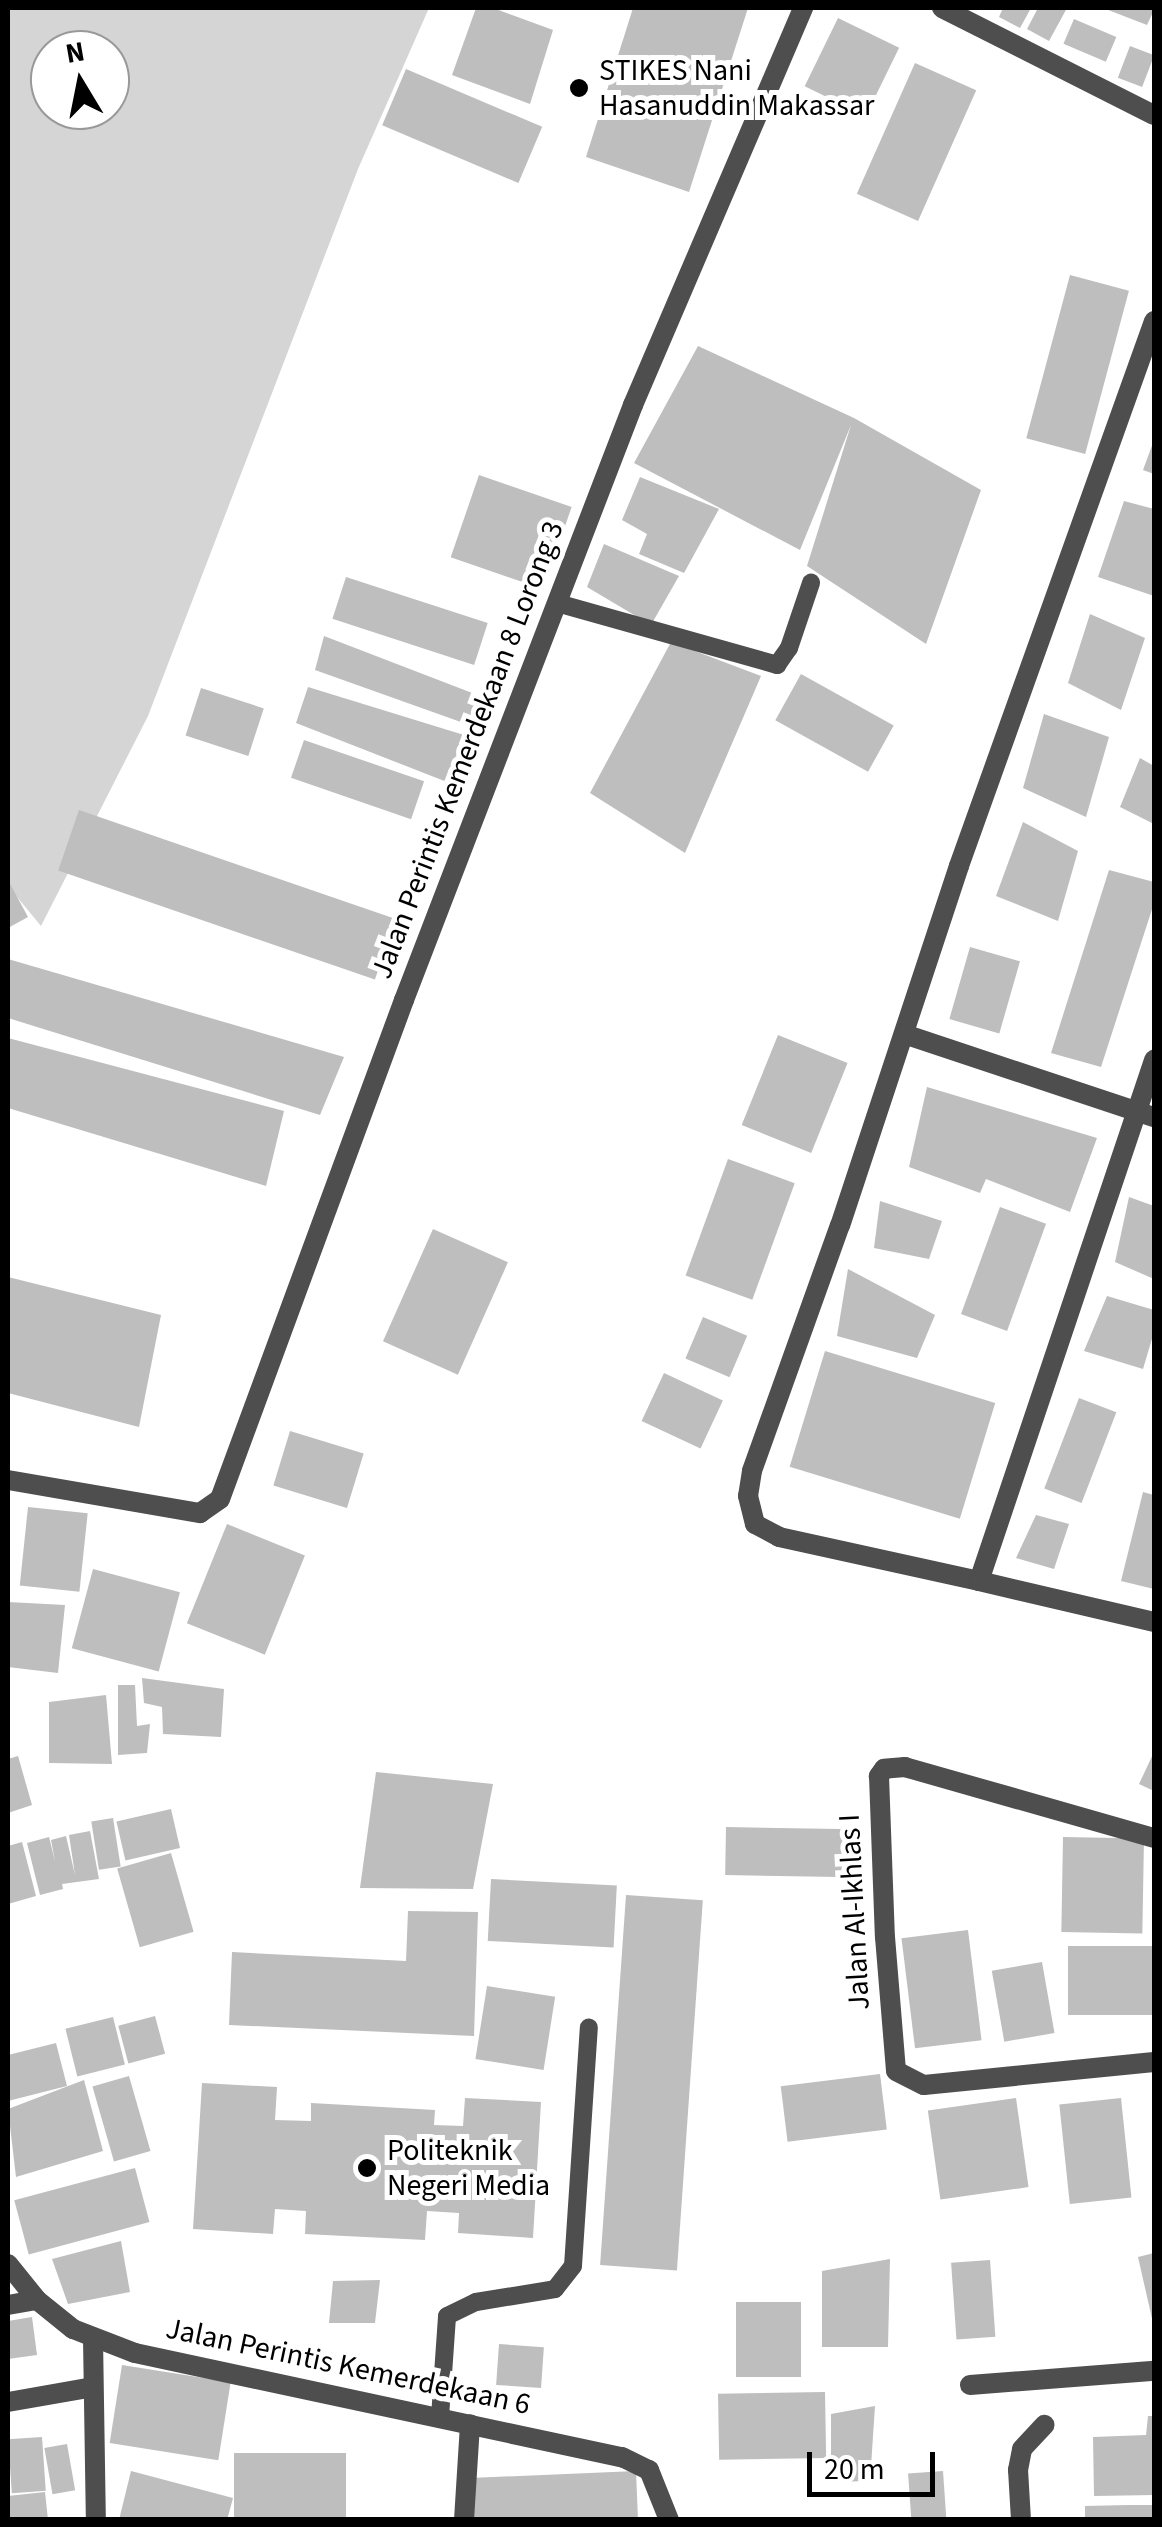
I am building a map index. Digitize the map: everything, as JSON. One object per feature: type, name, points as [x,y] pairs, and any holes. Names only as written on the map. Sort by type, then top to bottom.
[{"type":"street","name":"Jalan Perintis Kemerdekaan 8 Lorong 3","points":[[8,1480],[200,1514],[220,1498],[404,1000],[633,405],[803,8]]},
{"type":"street","points":[[942,8],[1154,114]]},
{"type":"street","points":[[1154,321],[1101,460],[752,1471],[748,1496],[755,1524],[779,1537],[1154,1622]]},
{"type":"street","points":[[904,1034],[1146,1114]]},
{"type":"street","points":[[979,1581],[1146,1114],[1154,1060]]},
{"type":"street","name":"Jalan Al-Ikhlas I","points":[[1154,1838],[905,1767],[884,1769],[879,1776],[885,1938],[896,2070],[924,2086],[1154,2062]]},
{"type":"street","name":"Jalan Perintis Kemerdekaan 6","points":[[8,2264],[37,2300],[73,2329],[134,2353],[622,2457],[649,2470],[669,2520]]},
{"type":"street","points":[[8,2305],[37,2300]]},
{"type":"street","points":[[94,2338],[96,2520]]},
{"type":"street","points":[[970,2386],[1154,2371]]},
{"type":"street","points":[[8,2402],[93,2387]]},
{"type":"street","points":[[464,2520],[470,2424]]},
{"type":"street","points":[[1021,2520],[1018,2470],[1022,2450],[1044,2425]]},
{"type":"lane","points":[[557,603],[778,665],[790,648],[812,583]]},
{"type":"lane","points":[[440,2417],[447,2316],[476,2302],[555,2288],[573,2266],[589,2028]]},
{"type":"shaded area","points":[[8,8],[429,8],[358,169],[148,716],[41,926],[8,886]]},
{"type":"building","points":[[476,8],[493,8],[553,30],[530,104],[452,75]]},
{"type":"building","name":"STIKES Nani Hasanuddin Makassar","points":[[633,8],[748,8],[689,192],[586,157]]},
{"type":"building","points":[[1003,8],[1031,8],[1020,28],[999,17]]},
{"type":"building","points":[[1038,8],[1067,8],[1049,41],[1027,29]]},
{"type":"building","points":[[1103,8],[1154,8],[1154,10],[1147,25]]},
{"type":"building","points":[[838,18],[899,48],[866,116],[805,86]]},
{"type":"building","points":[[1074,19],[1116,37],[1106,62],[1063,44]]},
{"type":"building","points":[[1130,46],[1154,55],[1142,87],[1118,78]]},
{"type":"building","points":[[915,63],[976,90],[918,221],[857,194]]},
{"type":"building","points":[[406,69],[542,127],[518,183],[382,125]]},
{"type":"building","points":[[1070,275],[1129,291],[1085,454],[1026,438]]},
{"type":"building","points":[[698,346],[854,418],[981,490],[926,644],[807,566],[851,425],[800,550],[634,463]]},
{"type":"building","points":[[1154,440],[1154,474],[1143,470]]},
{"type":"building","points":[[479,475],[572,507],[543,589],[451,557]]},
{"type":"building","points":[[640,477],[719,509],[684,573],[639,554],[647,534],[622,520]]},
{"type":"building","points":[[1124,501],[1154,509],[1154,596],[1098,577]]},
{"type":"building","points":[[604,544],[679,576],[651,625],[587,587]]},
{"type":"building","points":[[346,577],[488,623],[474,665],[332,619]]},
{"type":"building","points":[[1090,614],[1145,638],[1121,710],[1068,683]]},
{"type":"building","points":[[324,636],[480,696],[472,726],[315,670]]},
{"type":"building","points":[[671,642],[761,676],[685,853],[590,793]]},
{"type":"building","points":[[801,674],[894,725],[868,772],[775,720]]},
{"type":"building","points":[[308,687],[464,735],[447,782],[296,723]]},
{"type":"building","points":[[201,688],[264,708],[248,756],[186,736]]},
{"type":"building","points":[[1044,714],[1109,737],[1086,817],[1023,788]]},
{"type":"building","points":[[304,740],[424,781],[411,819],[291,778]]},
{"type":"building","points":[[1140,758],[1154,766],[1154,824],[1120,807]]},
{"type":"building","points":[[79,810],[396,919],[375,980],[58,871]]},
{"type":"building","points":[[1023,822],[1078,851],[1058,921],[996,896]]},
{"type":"building","points":[[1109,870],[1154,882],[1154,903],[1101,1067],[1051,1053]]},
{"type":"building","points":[[8,880],[28,917],[8,928]]},
{"type":"building","points":[[970,947],[1020,961],[999,1033],[949,1019]]},
{"type":"building","points":[[8,959],[344,1057],[320,1115],[8,1018]]},
{"type":"building","points":[[778,1035],[848,1063],[811,1153],[742,1125]]},
{"type":"building","points":[[8,1038],[284,1111],[266,1186],[8,1108]]},
{"type":"building","points":[[927,1087],[1097,1138],[1070,1212],[986,1179],[980,1193],[909,1167]]},
{"type":"building","points":[[728,1159],[795,1183],[752,1300],[686,1276]]},
{"type":"building","points":[[1129,1197],[1154,1206],[1154,1279],[1115,1262]]},
{"type":"building","points":[[880,1201],[942,1221],[929,1259],[874,1248]]},
{"type":"building","points":[[1000,1207],[1046,1224],[1007,1331],[961,1314]]},
{"type":"building","points":[[433,1229],[508,1262],[458,1375],[383,1341]]},
{"type":"building","points":[[848,1269],[935,1315],[917,1358],[837,1336]]},
{"type":"building","points":[[8,1277],[161,1315],[139,1427],[8,1393]]},
{"type":"building","points":[[1107,1296],[1154,1310],[1154,1332],[1143,1369],[1084,1351]]},
{"type":"building","points":[[703,1317],[747,1336],[730,1377],[685,1358]]},
{"type":"building","points":[[825,1351],[995,1403],[960,1519],[790,1467]]},
{"type":"building","points":[[664,1373],[723,1400],[701,1449],[642,1421]]},
{"type":"building","points":[[1079,1398],[1116,1412],[1082,1503],[1044,1489]]},
{"type":"building","points":[[290,1431],[364,1454],[347,1508],[273,1486]]},
{"type":"building","points":[[1143,1492],[1154,1495],[1154,1589],[1121,1581]]},
{"type":"building","points":[[28,1507],[88,1513],[79,1592],[20,1586]]},
{"type":"building","points":[[1036,1515],[1069,1524],[1054,1569],[1016,1558]]},
{"type":"building","points":[[227,1524],[305,1555],[265,1655],[187,1623]]},
{"type":"building","points":[[93,1569],[180,1592],[159,1671],[72,1648]]},
{"type":"building","points":[[8,1602],[65,1605],[58,1673],[8,1667]]},
{"type":"building","points":[[142,1678],[224,1689],[221,1737],[163,1734],[162,1707],[144,1703]]},
{"type":"building","points":[[118,1685],[135,1685],[137,1726],[150,1724],[147,1753],[118,1755]]},
{"type":"building","points":[[106,1695],[112,1764],[49,1763],[49,1702]]},
{"type":"building","points":[[1154,1752],[1154,1791],[1139,1784]]},
{"type":"building","points":[[18,1756],[32,1805],[8,1813],[8,1759]]},
{"type":"building","points":[[376,1772],[493,1784],[473,1889],[360,1888]]},
{"type":"building","points":[[171,1809],[180,1848],[125,1861],[116,1822]]},
{"type":"building","points":[[113,1818],[121,1866],[99,1870],[91,1821]]},
{"type":"building","points":[[726,1827],[856,1829],[855,1877],[725,1875]]},
{"type":"building","points":[[90,1831],[99,1879],[62,1884],[63,1889],[40,1895],[27,1843],[49,1837],[55,1861],[51,1840],[66,1836],[75,1875],[69,1835]]},
{"type":"building","points":[[1063,1837],[1144,1838],[1142,1933],[1061,1932]]},
{"type":"building","points":[[22,1842],[36,1896],[8,1904],[8,1846]]},
{"type":"building","points":[[171,1853],[194,1932],[140,1947],[117,1868]]},
{"type":"building","points":[[491,1879],[617,1886],[614,1948],[488,1941]]},
{"type":"building","points":[[626,1895],[703,1900],[677,2270],[600,2265]]},
{"type":"building","points":[[408,1911],[478,1912],[474,2036],[229,2025],[232,1952],[406,1961]]},
{"type":"building","points":[[968,1930],[982,2040],[915,2048],[901,1938]]},
{"type":"building","points":[[1068,1946],[1154,1946],[1154,2015],[1068,2015]]},
{"type":"building","points":[[1042,1962],[1055,2033],[1004,2042],[992,1971]]},
{"type":"building","points":[[487,1986],[555,1997],[544,2070],[475,2059]]},
{"type":"building","points":[[155,2016],[165,2054],[128,2064],[118,2026]]},
{"type":"building","points":[[113,2017],[125,2065],[77,2076],[65,2029]]},
{"type":"building","points":[[56,2043],[67,2086],[8,2101],[8,2055]]},
{"type":"building","points":[[880,2074],[887,2130],[788,2142],[781,2086]]},
{"type":"building","points":[[129,2076],[150,2151],[114,2161],[92,2086]]},
{"type":"building","points":[[84,2080],[103,2151],[16,2177],[8,2109]]},
{"type":"building","name":"Politeknik Negeri Media","points":[[202,2083],[277,2087],[275,2120],[311,2121],[311,2103],[435,2110],[434,2125],[463,2126],[465,2098],[541,2102],[533,2238],[458,2233],[459,2213],[427,2211],[425,2240],[305,2234],[306,2211],[275,2209],[273,2234],[193,2229]]},
{"type":"building","points":[[1016,2098],[1029,2187],[940,2200],[928,2110]]},
{"type":"building","points":[[1121,2098],[1131,2197],[1070,2204],[1059,2104]]},
{"type":"building","points":[[135,2168],[149,2222],[29,2254],[14,2200]]},
{"type":"building","points":[[121,2241],[130,2292],[68,2304],[52,2259]]},
{"type":"building","points":[[1154,2253],[1154,2323],[1153,2323],[1138,2257]]},
{"type":"building","points":[[890,2259],[888,2347],[822,2347],[822,2271]]},
{"type":"building","points":[[990,2260],[995,2337],[956,2340],[951,2263]]},
{"type":"building","points":[[380,2280],[375,2323],[329,2323],[333,2281]]},
{"type":"building","points":[[736,2302],[801,2302],[801,2377],[736,2377]]},
{"type":"building","points":[[32,2317],[37,2355],[8,2359],[8,2321]]},
{"type":"building","points":[[499,2344],[544,2347],[541,2388],[496,2385]]},
{"type":"building","points":[[122,2365],[231,2382],[218,2460],[110,2443]]},
{"type":"building","points":[[825,2392],[826,2458],[719,2460],[718,2394]]},
{"type":"building","points":[[875,2406],[870,2481],[831,2482],[831,2414]]},
{"type":"building","points":[[1148,2416],[1154,2416],[1154,2495],[1094,2496],[1093,2437],[1146,2435]]},
{"type":"building","points":[[42,2437],[46,2491],[12,2493],[8,2439]]},
{"type":"building","points":[[67,2444],[75,2490],[53,2494],[44,2448]]},
{"type":"building","points":[[234,2453],[346,2453],[346,2520],[234,2520]]},
{"type":"building","points":[[131,2471],[233,2498],[227,2520],[119,2520]]},
{"type":"building","points":[[636,2471],[638,2520],[472,2520],[470,2478]]},
{"type":"building","points":[[943,2471],[946,2520],[911,2520],[908,2473]]},
{"type":"building","points":[[45,2492],[48,2520],[8,2520],[8,2496]]},
{"type":"building","points":[[1154,2505],[1154,2520],[1085,2520],[1085,2506]]},
{"type":"place","name":"STIKES Nani Hasanuddin Makassar","points":[[579,88]]},
{"type":"place","name":"Politeknik Negeri Media","points":[[367,2168]]}]
